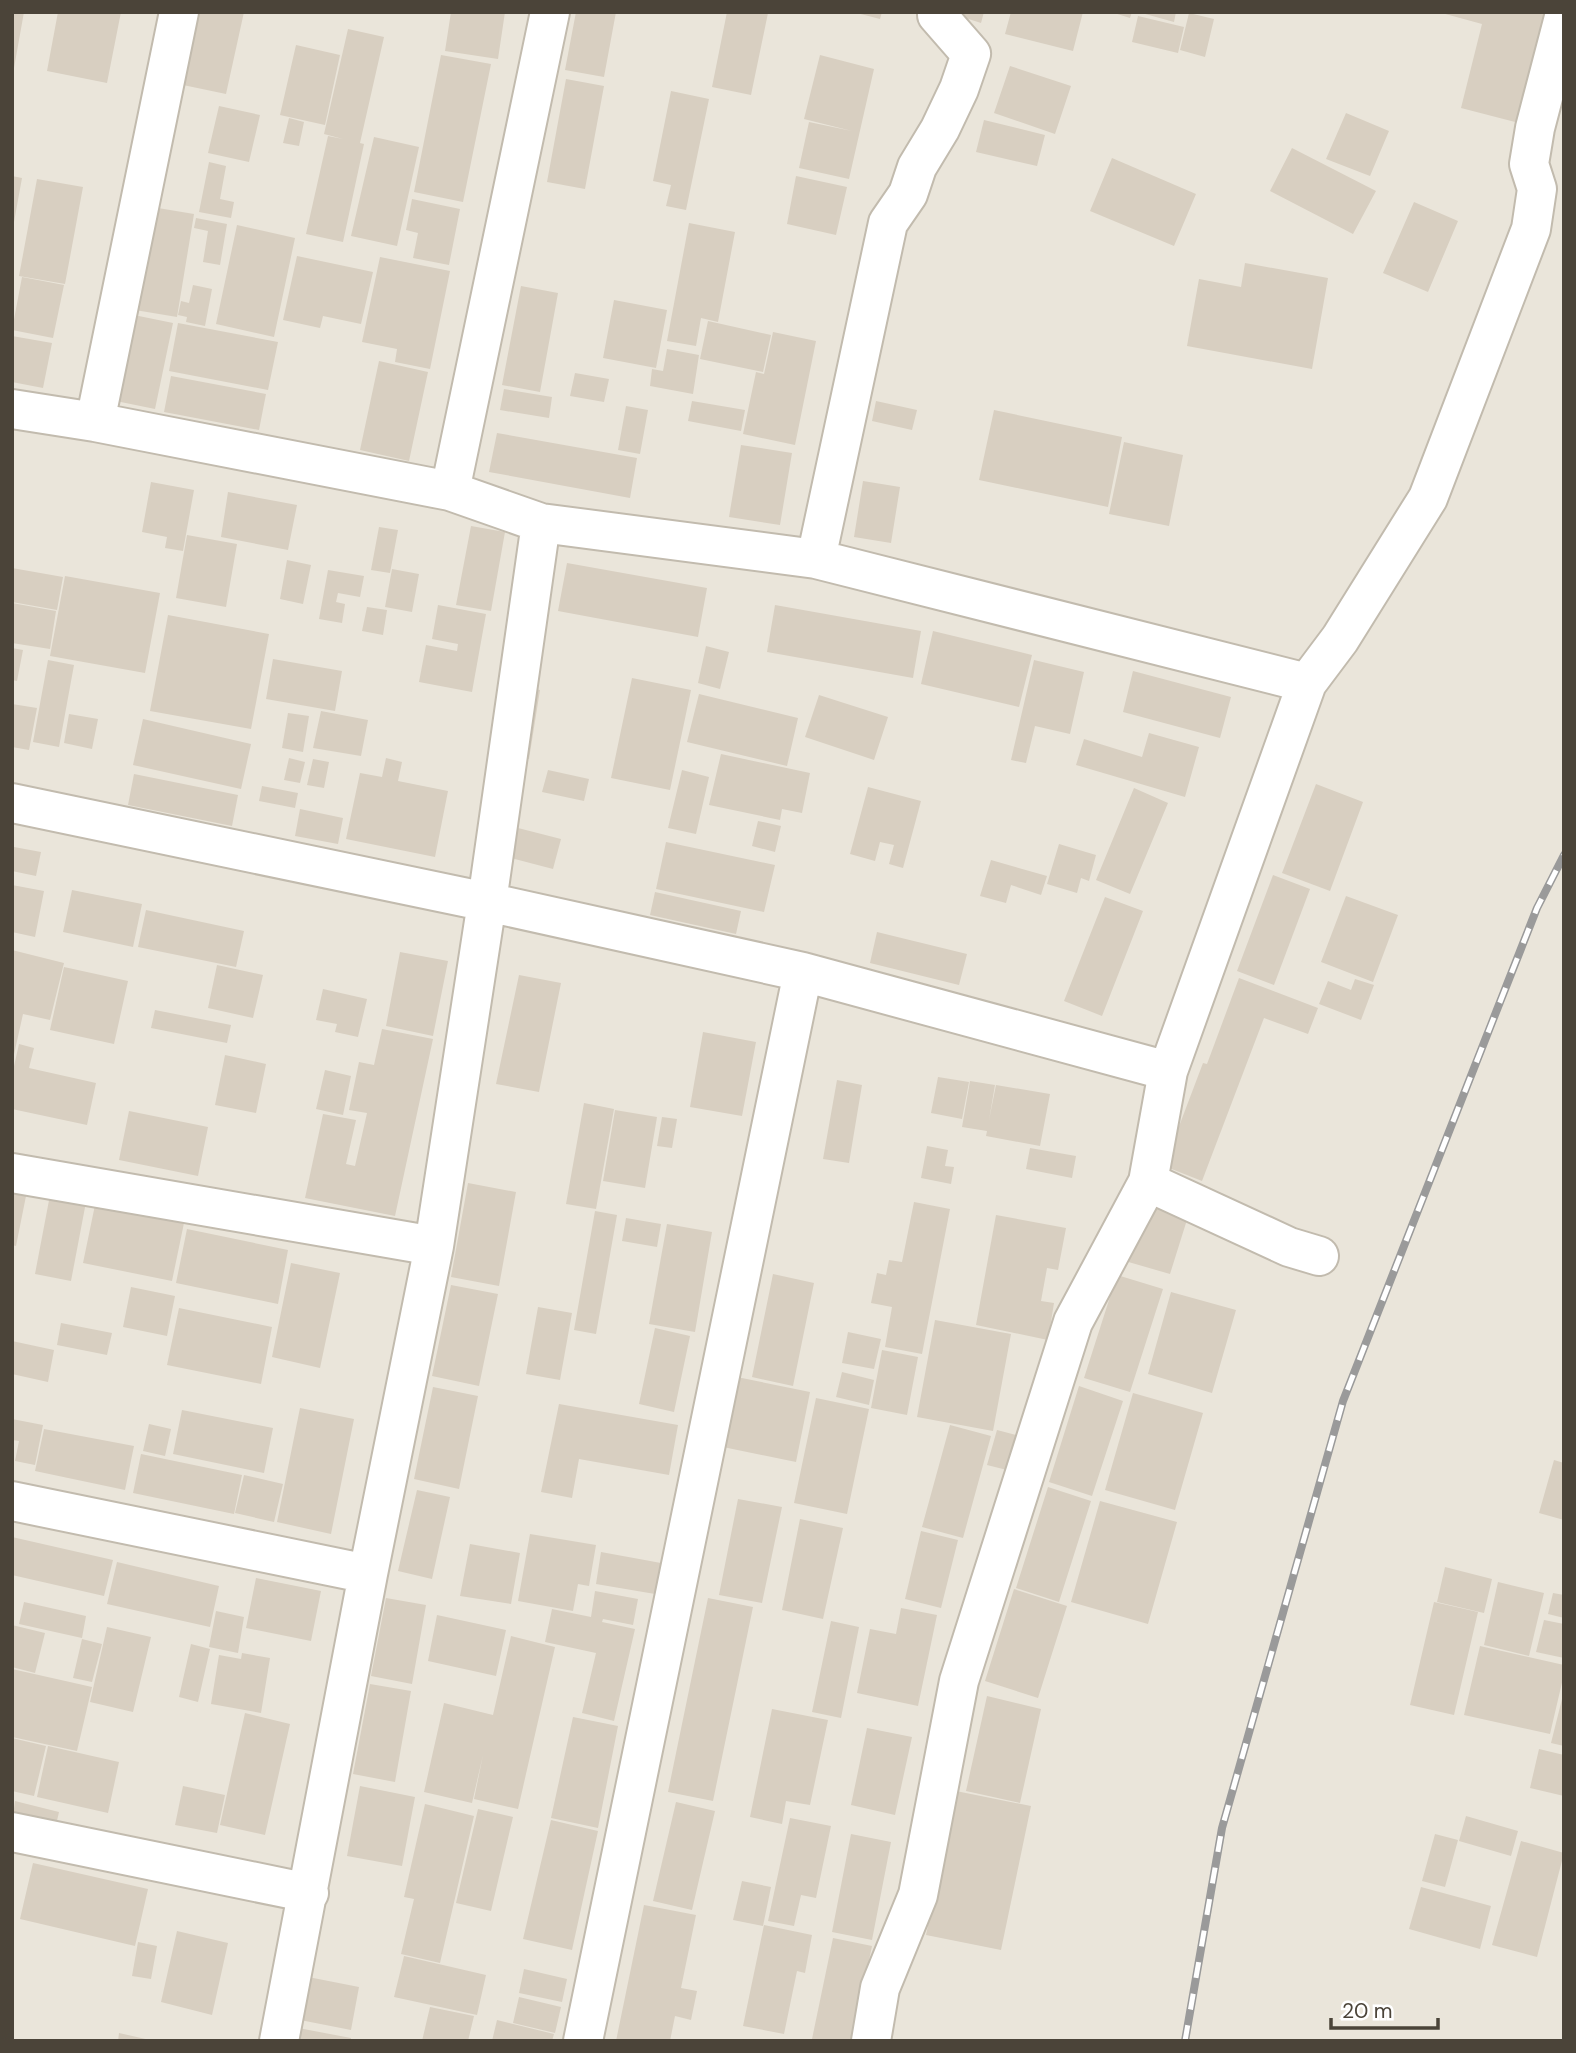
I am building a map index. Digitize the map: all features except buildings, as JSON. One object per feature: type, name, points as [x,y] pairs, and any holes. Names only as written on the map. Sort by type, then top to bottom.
[{"type":"street","points":[[95,422],[179,12]]},
{"type":"street","points":[[450,491],[550,12]]},
{"type":"street","points":[[816,559],[888,223],[908,194],[917,167],[940,130],[971,54],[937,12]]},
{"type":"street","points":[[871,2041],[880,1988],[918,1895],[959,1681],[1073,1322],[1148,1182],[1168,1071],[1307,683],[1340,639],[1428,498],[1531,229],[1537,189],[1529,164],[1535,128],[1564,17]]},
{"type":"street","points":[[12,409],[95,422],[450,491],[541,523],[816,559],[1307,683]]},
{"type":"street","points":[[279,2041],[368,1574],[434,1247],[541,523]]},
{"type":"street","points":[[12,803],[487,902],[803,972],[1168,1071]]},
{"type":"street","points":[[583,2041],[803,972]]},
{"type":"street","points":[[12,1173],[434,1247]]},
{"type":"street","points":[[1148,1182],[1289,1247],[1319,1256]]},
{"type":"street","points":[[12,1501],[368,1574]]},
{"type":"street","points":[[12,1832],[309,1893]]},
{"type":"shaded area","points":[[12,12],[1564,12],[1564,2041],[12,2041]]},
{"type":"railway","points":[[1185,2041],[1222,1828],[1343,1401],[1537,908],[1564,855]]}]
